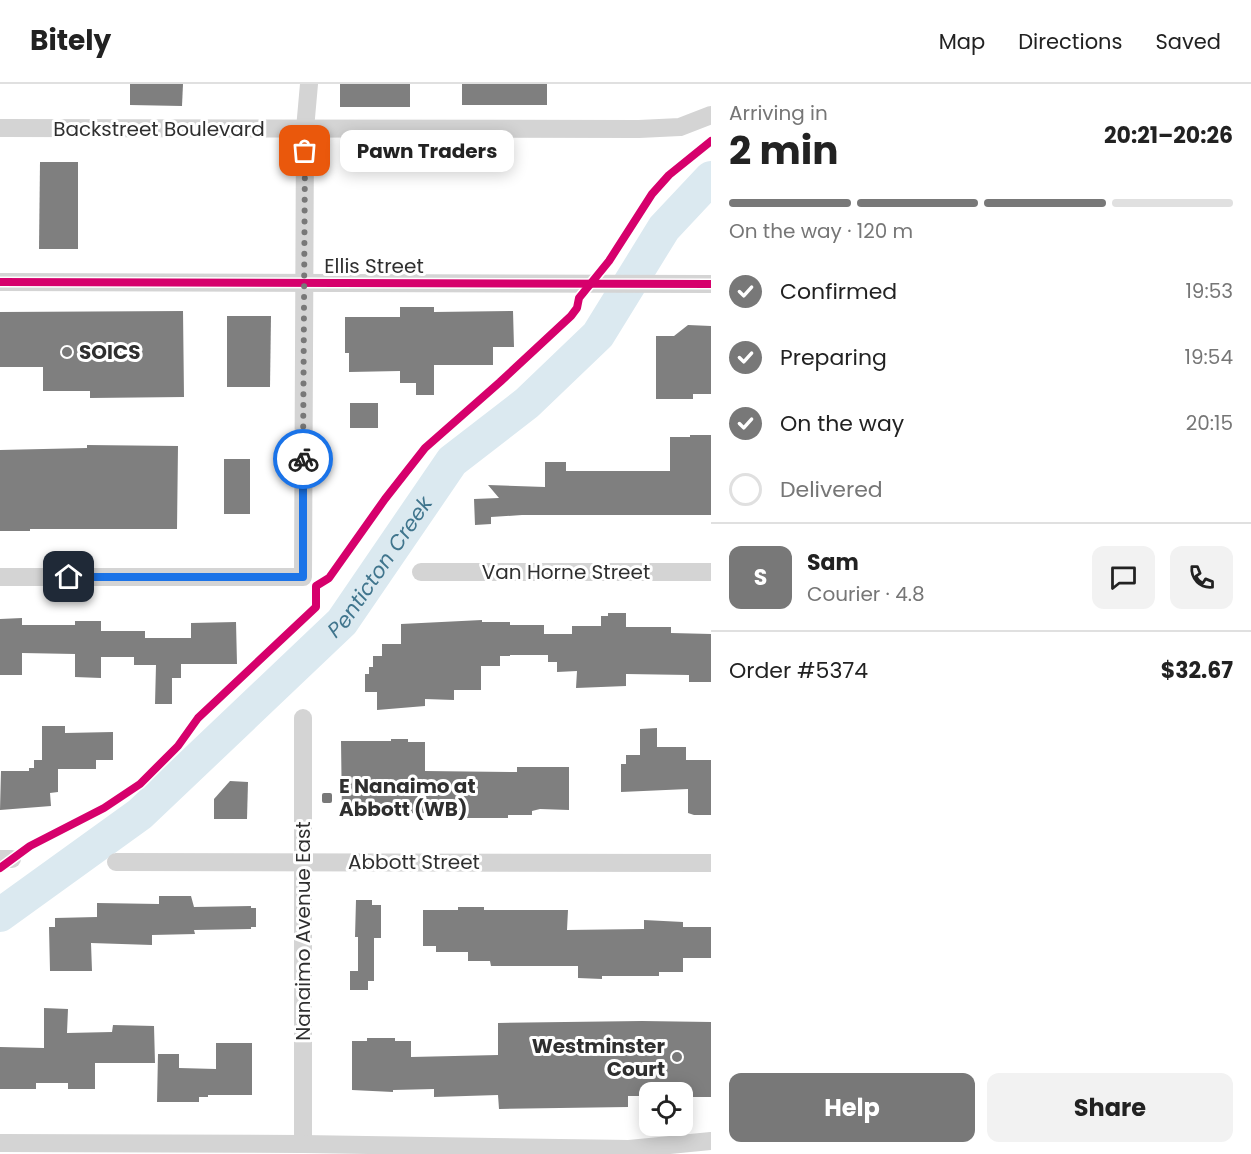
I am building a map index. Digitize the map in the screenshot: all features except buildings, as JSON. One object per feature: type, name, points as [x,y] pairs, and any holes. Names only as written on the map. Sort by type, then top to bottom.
[{"type":"street","points":[[0,577],[303,577],[305,129],[309,84]]},
{"type":"street","name":"Backstreet Boulevard","points":[[0,128],[671,129],[711,116]]},
{"type":"street","name":"Ellis Street","points":[[0,282],[711,284]]},
{"type":"street","name":"Van Horne Street","points":[[421,572],[711,572]]},
{"type":"street","name":"Nanaimo Avenue East","points":[[303,718],[303,1144]]},
{"type":"street","name":"Abbott Street","points":[[116,861],[711,863]]},
{"type":"street","points":[[0,1143],[303,1144],[629,1149],[711,1141]]},
{"type":"waterway","name":"Penticton Creek","points":[[0,915],[140,814],[342,622],[452,461],[527,403],[598,335],[664,228],[711,178]]},
{"type":"cycle path","points":[[0,868],[30,846],[104,808],[140,784],[178,746],[198,718],[316,607],[316,586],[329,578],[385,499],[425,448],[571,316],[577,308],[579,298],[609,261],[652,194],[669,175],[711,141]]},
{"type":"cycle path","points":[[0,282],[711,284]]},
{"type":"way so far","points":[[303,459],[305,151]]},
{"type":"place","name":"Pawn Traders","points":[[305,151]]},
{"type":"place","name":"SOICS","points":[[67,352]]},
{"type":"place","name":"E Nanaimo at Abbott (WB)","points":[[327,798]]},
{"type":"place","name":"Westminster Court","points":[[677,1057]]},
{"type":"route","points":[[69,577],[303,577],[303,459]]}]
